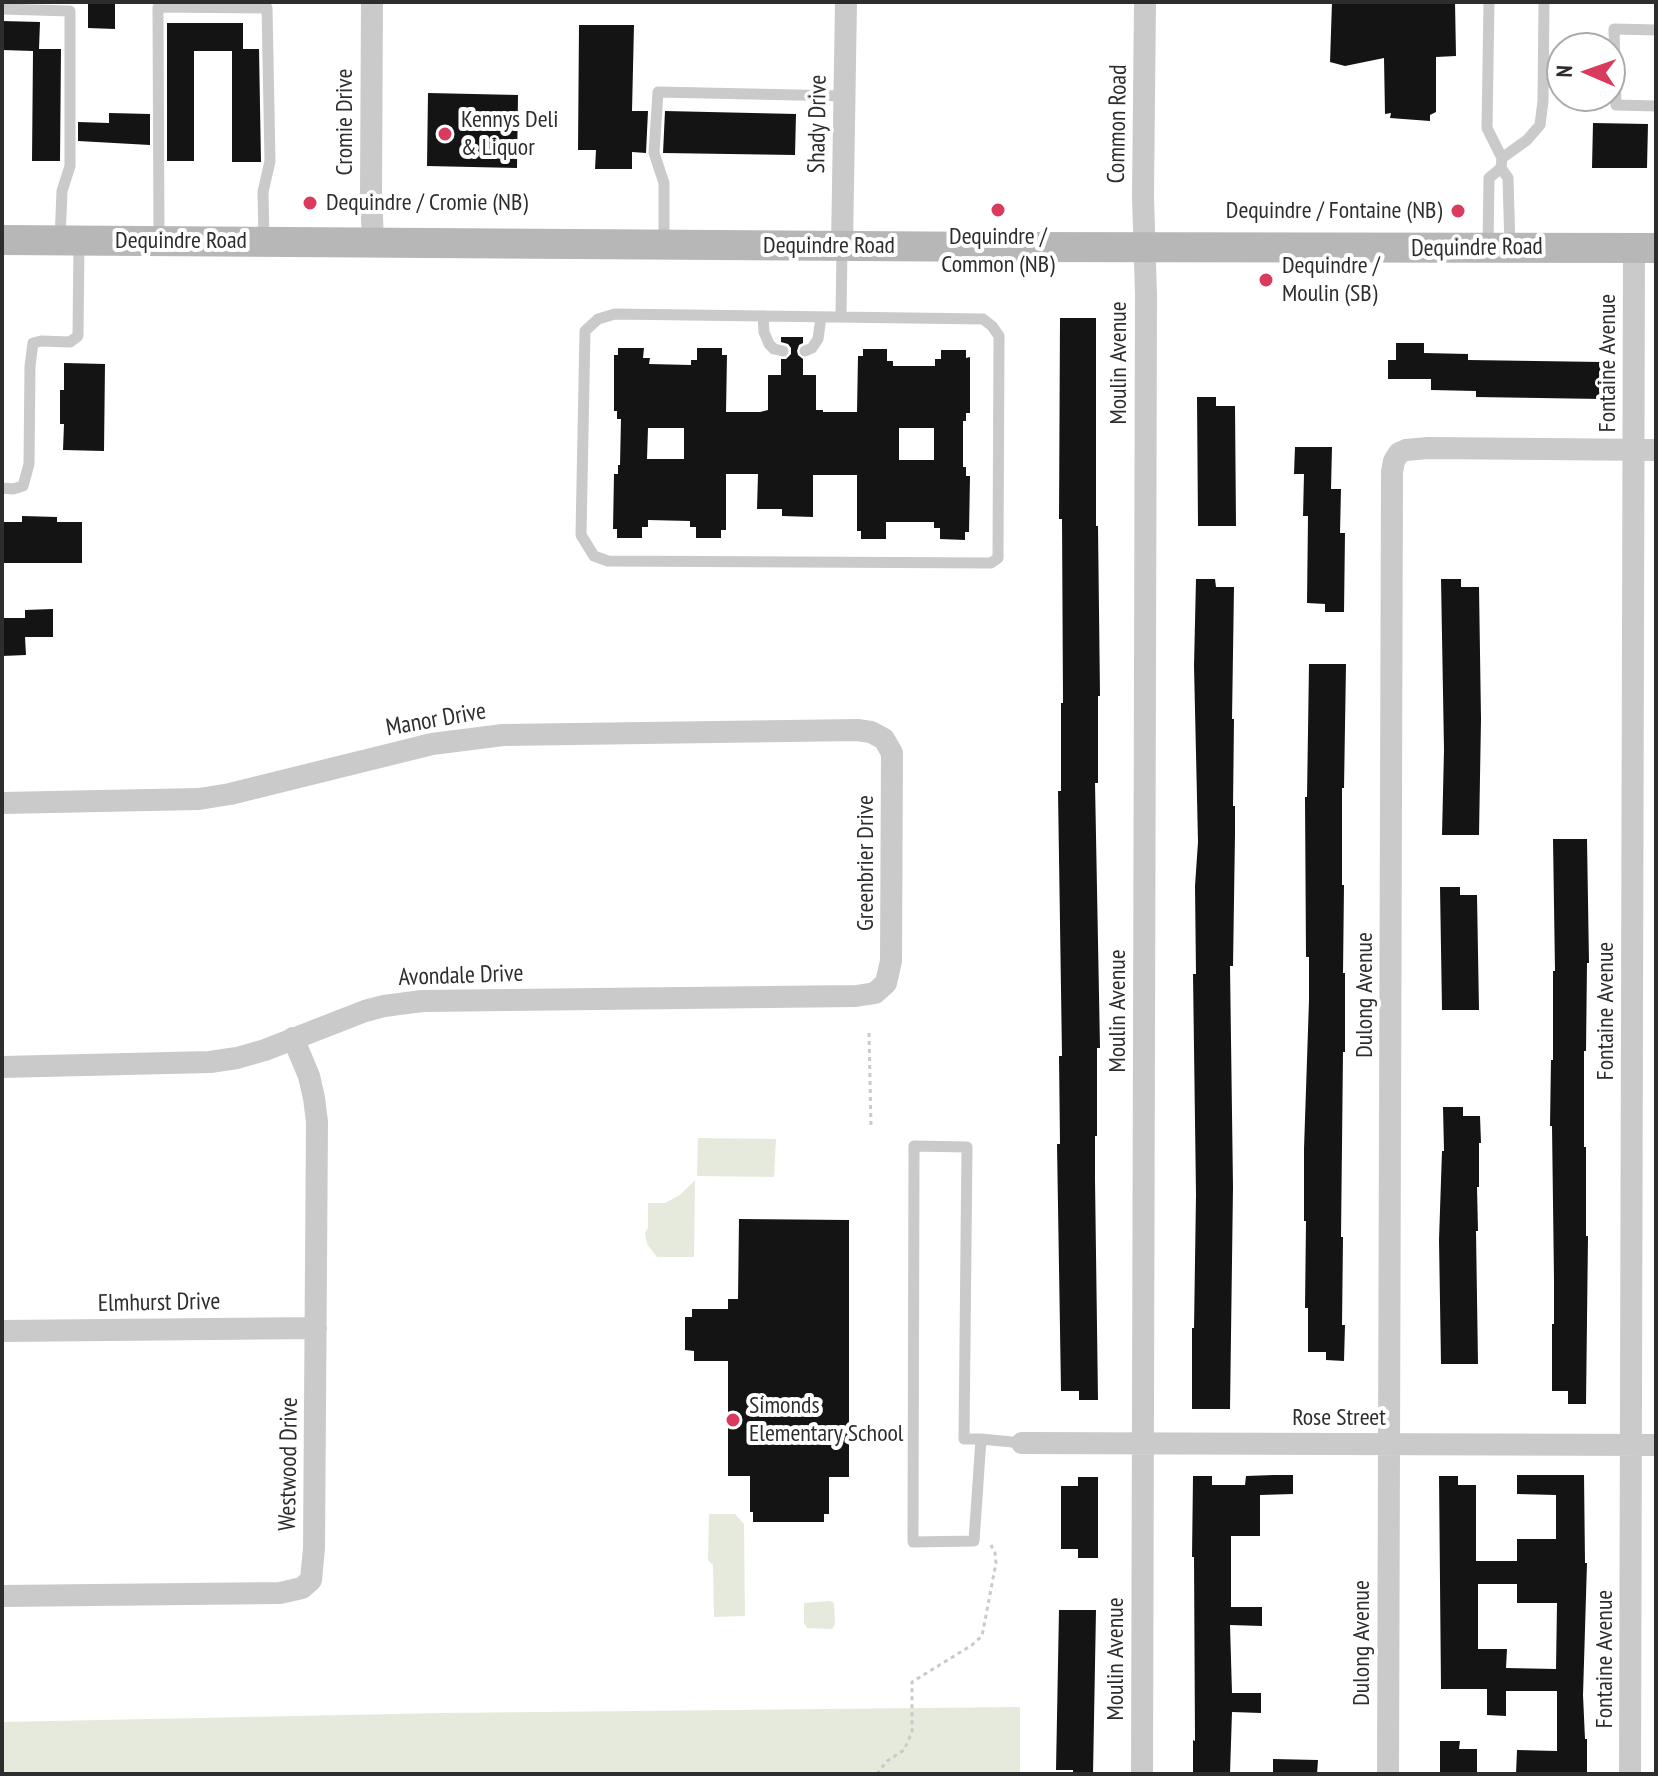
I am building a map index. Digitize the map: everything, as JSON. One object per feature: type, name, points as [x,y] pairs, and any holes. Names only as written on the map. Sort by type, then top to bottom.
[{"type":"main road","name":"Dequindre Road","points":[[2,240],[1145,248],[1645,248]]},
{"type":"street","name":"Cromie Drive","points":[[372,2],[373,242]]},
{"type":"street","name":"Shady Drive","points":[[842,246],[846,2]]},
{"type":"street","name":"Common Road","points":[[1145,2],[1145,248]]},
{"type":"street","name":"Moulin Avenue","points":[[1142,1774],[1145,248]]},
{"type":"street","name":"Fontaine Avenue","points":[[1630,1774],[1645,248]]},
{"type":"street","name":"Dulong Avenue","points":[[1388,1774],[1394,461],[1399,453],[1414,448],[1645,450]]},
{"type":"street","name":"Manor Drive","points":[[2,803],[199,799],[432,744],[492,736],[857,730],[871,732],[884,739]]},
{"type":"street","name":"Greenbrier Drive","points":[[882,989],[890,973],[891,945],[892,753],[884,739]]},
{"type":"street","name":"Avondale Drive","points":[[2,1067],[184,1064],[237,1058],[365,1011],[422,1001],[856,996],[882,989]]},
{"type":"street","name":"Westwood Drive","points":[[2,1596],[280,1593],[302,1588],[311,1580],[317,1122],[309,1076],[293,1038]]},
{"type":"street","name":"Elmhurst Drive","points":[[2,1331],[316,1328]]},
{"type":"street","name":"Rose Street","points":[[1022,1443],[1656,1445]]},
{"type":"lane","points":[[1489,2],[1487,128],[1508,178],[1499,247]]},
{"type":"lane","points":[[1499,247],[1489,178],[1540,125],[1544,2]]},
{"type":"lane","points":[[159,242],[158,7],[267,8],[270,161],[263,192],[264,242]]},
{"type":"lane","points":[[2,9],[70,11],[70,166],[62,191],[78,336],[70,342],[33,343],[29,464],[23,486],[2,488]]},
{"type":"lane","points":[[1656,30],[1614,29],[1616,105],[1656,106]]},
{"type":"lane","points":[[664,245],[664,183],[654,153],[658,92],[844,96]]},
{"type":"lane","points":[[841,317],[842,246]]},
{"type":"lane","points":[[615,314],[841,317],[983,319],[999,336],[998,558],[991,563],[975,563],[608,561],[594,556],[581,535],[585,331],[598,319],[615,314]]},
{"type":"lane","points":[[763,316],[769,344],[783,351]]},
{"type":"lane","points":[[805,351],[812,348],[818,339],[821,317]]},
{"type":"lane","points":[[981,1439],[974,1541],[913,1542],[914,1146],[967,1147],[964,1439],[981,1439],[1022,1443]]},
{"type":"path","points":[[869,1033],[871,1127]]},
{"type":"path","points":[[877,1774],[887,1761],[904,1750],[912,1732],[912,1682],[982,1636],[996,1563],[991,1545]]},
{"type":"shaded area","points":[[698,1138],[776,1139],[774,1177],[697,1176]]},
{"type":"shaded area","points":[[695,1180],[694,1257],[657,1257],[647,1244],[645,1233],[648,1228],[648,1203],[665,1203],[680,1195]]},
{"type":"shaded area","points":[[709,1514],[735,1514],[744,1524],[745,1616],[714,1617],[713,1565],[708,1560]]},
{"type":"shaded area","points":[[804,1603],[834,1603],[835,1624],[832,1629],[807,1628]]},
{"type":"shaded area","points":[[1020,1707],[1020,1774],[2,1774],[2,1722],[443,1713]]},
{"type":"building","points":[[88,2],[115,2],[115,29],[88,28]]},
{"type":"building","points":[[1332,2],[1455,2],[1456,56],[1436,57],[1436,112],[1430,115],[1430,121],[1390,118],[1391,113],[1385,114],[1384,58],[1345,66],[1330,62]]},
{"type":"building","points":[[2,21],[40,22],[39,49],[61,49],[60,161],[32,161],[33,51],[2,50]]},
{"type":"building","points":[[167,23],[243,23],[243,49],[259,49],[261,162],[232,162],[232,51],[194,51],[194,161],[167,161]]},
{"type":"building","points":[[579,25],[634,25],[632,111],[648,111],[646,153],[632,152],[632,169],[595,169],[596,150],[578,150]]},
{"type":"building","points":[[428,93],[518,95],[517,168],[427,166]]},
{"type":"building","points":[[665,111],[796,114],[795,155],[663,153]]},
{"type":"building","points":[[109,113],[150,114],[150,145],[78,141],[78,122],[109,123]]},
{"type":"building","points":[[1593,123],[1648,124],[1647,168],[1592,168]]},
{"type":"building","points":[[1060,318],[1096,318],[1100,696],[1098,783],[1095,783],[1100,1048],[1097,1048],[1095,1136],[1098,1400],[1079,1400],[1079,1391],[1061,1391],[1057,1144],[1060,1144],[1059,1056],[1062,1056],[1058,791],[1061,791],[1063,703],[1062,519],[1059,519]]},
{"type":"building","points":[[781,337],[803,337],[797,351],[803,359],[803,375],[816,375],[816,410],[823,412],[857,412],[858,356],[863,356],[863,349],[887,349],[887,361],[893,361],[893,366],[935,366],[935,359],[941,359],[941,350],[966,350],[966,358],[970,357],[970,413],[966,413],[966,421],[963,421],[963,467],[966,467],[966,476],[970,476],[969,532],[965,532],[965,540],[940,539],[940,528],[934,528],[934,522],[886,522],[886,539],[861,539],[861,531],[857,531],[857,475],[813,475],[813,517],[782,516],[782,509],[757,509],[758,474],[726,474],[726,530],[721,530],[721,538],[696,538],[696,527],[690,527],[690,521],[648,520],[648,527],[642,527],[642,538],[617,538],[617,529],[613,529],[614,474],[618,474],[620,465],[621,419],[617,419],[617,411],[614,411],[614,355],[618,355],[618,348],[644,348],[643,358],[650,358],[649,364],[691,365],[691,360],[697,360],[697,348],[722,348],[722,355],[727,355],[726,412],[760,412],[768,410],[768,375],[781,375],[781,359],[791,354],[788,344],[781,342]],"holes":[[[648,428],[684,428],[684,459],[647,459]],[[899,428],[934,428],[934,460],[899,460]]]},
{"type":"building","points":[[1396,343],[1424,343],[1424,353],[1468,354],[1468,360],[1602,362],[1602,399],[1476,397],[1476,391],[1431,390],[1431,379],[1388,379],[1388,360],[1396,360]]},
{"type":"building","points":[[64,363],[105,364],[104,451],[63,450],[60,390],[64,390]]},
{"type":"building","points":[[1197,397],[1216,397],[1216,406],[1235,406],[1236,526],[1198,526]]},
{"type":"building","points":[[1295,447],[1332,447],[1331,489],[1341,489],[1340,533],[1345,533],[1344,612],[1325,612],[1325,604],[1307,603],[1308,516],[1303,516],[1304,474],[1294,474]]},
{"type":"building","points":[[22,516],[57,517],[57,522],[82,522],[82,563],[2,563],[2,522],[22,522]]},
{"type":"building","points":[[1196,579],[1215,579],[1216,587],[1234,587],[1230,1409],[1192,1409],[1196,1195],[1193,974],[1196,974],[1198,842],[1194,666]]},
{"type":"building","points":[[1441,579],[1461,579],[1461,587],[1479,587],[1479,835],[1442,835]]},
{"type":"building","points":[[53,609],[53,637],[25,637],[26,655],[2,656],[2,618],[25,618],[25,610]]},
{"type":"building","points":[[1309,664],[1346,664],[1342,788],[1345,1052],[1341,1237],[1344,1361],[1326,1360],[1326,1352],[1308,1352],[1308,1308],[1305,1308],[1304,1149],[1309,957],[1306,957],[1305,797]]},
{"type":"building","points":[[1553,839],[1587,839],[1589,963],[1584,1051],[1588,1236],[1586,1404],[1568,1404],[1568,1391],[1552,1391],[1554,1280],[1550,1126],[1555,971]]},
{"type":"building","points":[[1440,887],[1460,887],[1460,895],[1477,895],[1479,1010],[1442,1010]]},
{"type":"building","points":[[1443,1107],[1463,1107],[1463,1116],[1480,1116],[1476,1231],[1478,1364],[1441,1364],[1439,1240]]},
{"type":"building","points":[[739,1219],[849,1220],[849,1477],[829,1477],[829,1514],[824,1514],[824,1522],[753,1522],[750,1476],[728,1476],[728,1361],[694,1361],[694,1351],[685,1350],[685,1317],[692,1317],[692,1309],[728,1309],[728,1299],[738,1299]]},
{"type":"building","points":[[1293,1475],[1293,1494],[1260,1495],[1260,1536],[1231,1536],[1231,1607],[1262,1607],[1262,1626],[1230,1625],[1232,1693],[1261,1693],[1261,1713],[1232,1712],[1230,1774],[1193,1774],[1193,1476],[1212,1476],[1212,1485],[1245,1485],[1246,1476]]},
{"type":"building","points":[[1517,1475],[1584,1475],[1587,1563],[1583,1695],[1587,1774],[1516,1774],[1517,1750],[1557,1751],[1557,1691],[1506,1691],[1506,1716],[1487,1715],[1487,1689],[1441,1689],[1439,1476],[1458,1476],[1458,1485],[1476,1485],[1476,1561],[1517,1561],[1517,1539],[1556,1539],[1556,1495],[1517,1494]],"holes":[[[1478,1584],[1517,1584],[1517,1603],[1557,1603],[1556,1669],[1506,1668],[1507,1649],[1478,1649]]]},
{"type":"building","points":[[1078,1477],[1098,1477],[1098,1558],[1078,1558],[1078,1549],[1061,1549],[1061,1486],[1078,1486]]},
{"type":"building","points":[[1059,1610],[1096,1610],[1093,1774],[1056,1770]]},
{"type":"building","points":[[1440,1741],[1460,1741],[1459,1749],[1477,1749],[1477,1774],[1440,1774]]},
{"type":"building","points":[[1273,1759],[1318,1760],[1317,1774],[1273,1774]]},
{"type":"place","name":"Kennys Deli & Liquor","points":[[445,134]]},
{"type":"place","name":"Dequindre / Cromie (NB)","points":[[310,203]]},
{"type":"place","name":"Dequindre / Common (NB)","points":[[998,210]]},
{"type":"place","name":"Dequindre / Fontaine (NB)","points":[[1458,211]]},
{"type":"place","name":"Dequindre / Moulin (SB)","points":[[1266,280]]},
{"type":"place","name":"Simonds Elementary School","points":[[733,1420]]}]
